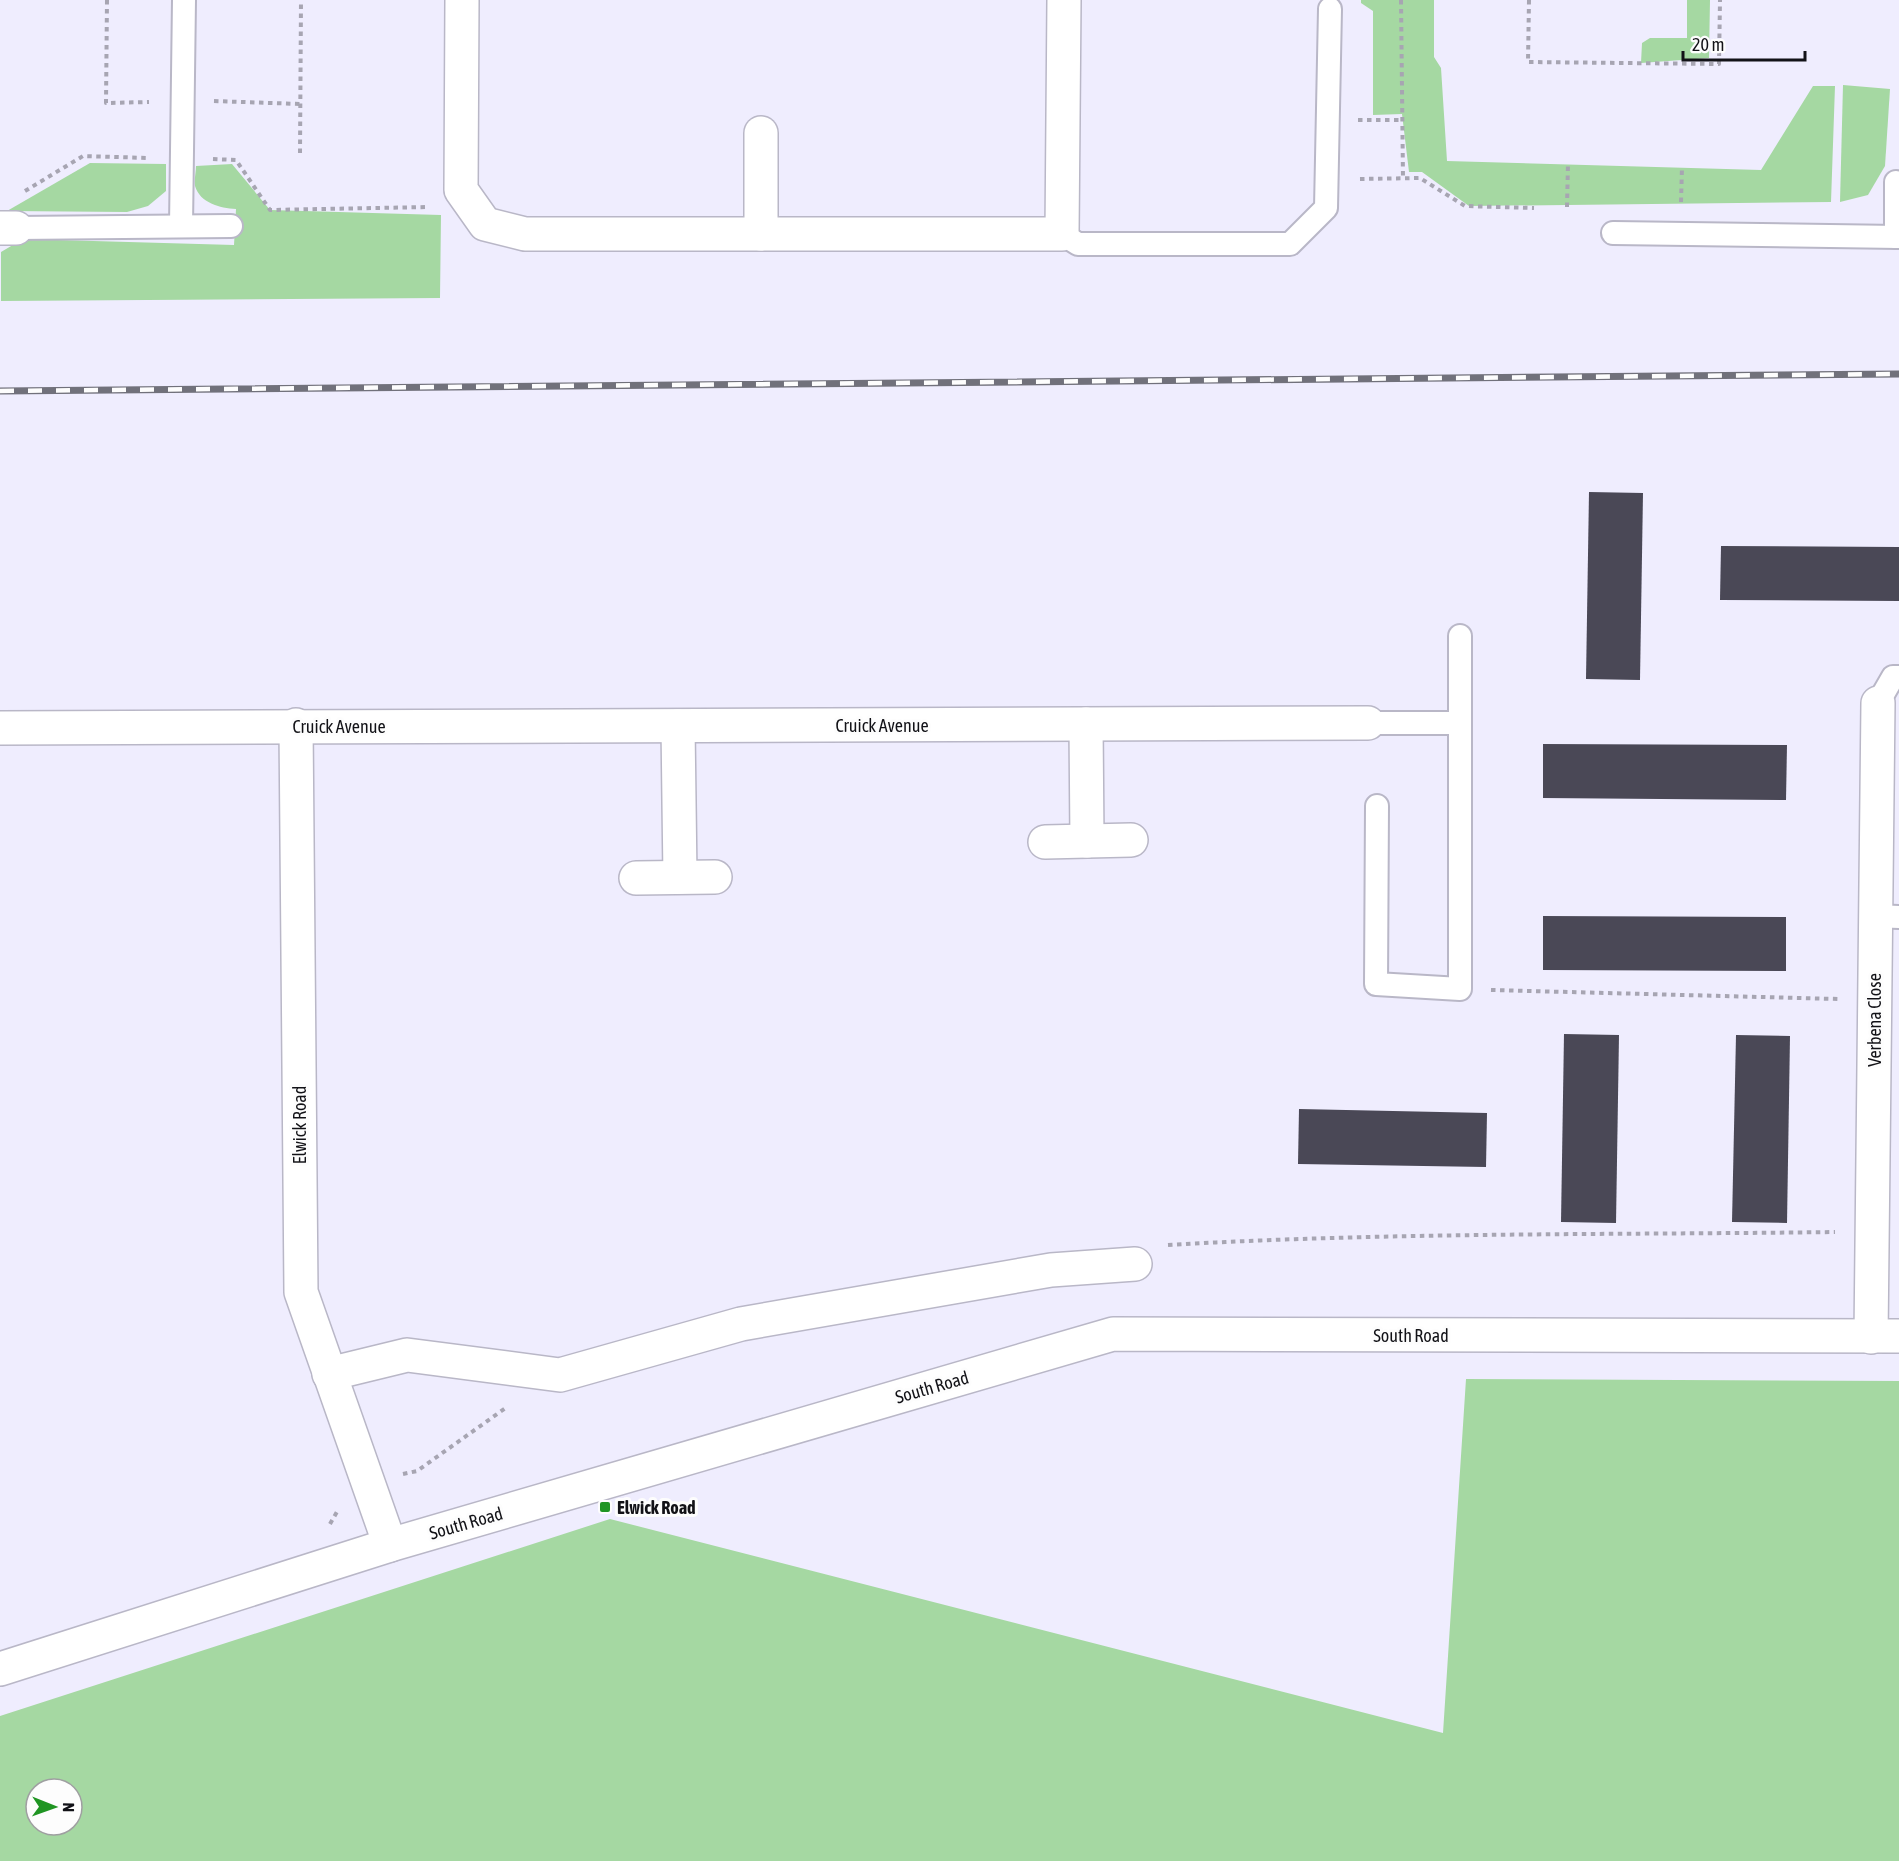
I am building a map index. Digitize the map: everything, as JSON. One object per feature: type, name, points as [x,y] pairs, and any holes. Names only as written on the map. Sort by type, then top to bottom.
[{"type":"street","points":[[462,0],[461,190],[485,224],[525,234],[1062,234],[1064,0]]},
{"type":"street","points":[[761,133],[761,234]]},
{"type":"street","name":"Verbena Close","points":[[1878,703],[1887,917],[1874,1000],[1872,1232],[1885,1337]]},
{"type":"street","name":"Cruick Avenue","points":[[0,728],[1368,723]]},
{"type":"street","points":[[1086,724],[1087,841]]},
{"type":"street","name":"Elwick Road","points":[[296,726],[301,1292],[390,1545]]},
{"type":"street","points":[[678,726],[680,877]]},
{"type":"street","points":[[1046,842],[1131,840]]},
{"type":"street","points":[[636,878],[715,877]]},
{"type":"street","points":[[329,1374],[407,1355],[560,1375],[741,1324],[1052,1270],[1136,1264]]},
{"type":"street","name":"South Road","points":[[0,1670],[390,1545],[1113,1334],[1885,1337]]},
{"type":"lane","points":[[181,226],[184,0]]},
{"type":"lane","points":[[1062,234],[1077,244],[1290,244],[1326,208],[1330,9]]},
{"type":"lane","points":[[1613,233],[1897,237],[1896,183]]},
{"type":"lane","points":[[8,228],[231,226]]},
{"type":"lane","points":[[1377,806],[1376,984],[1460,989],[1460,636]]},
{"type":"lane","points":[[1878,703],[1893,677],[1899,677]]},
{"type":"lane","points":[[1368,723],[1460,723]]},
{"type":"path","points":[[107,0],[106,103],[156,102]]},
{"type":"path","points":[[300,0],[300,153]]},
{"type":"path","points":[[1401,0],[1403,178]]},
{"type":"path","points":[[1529,0],[1528,62],[1719,64],[1720,0]]},
{"type":"path","points":[[210,100],[300,104]]},
{"type":"path","points":[[1567,207],[1568,163]]},
{"type":"path","points":[[1681,205],[1683,166]]},
{"type":"path","points":[[1359,179],[1420,178],[1465,206],[1534,208]]},
{"type":"path","points":[[1460,989],[1874,1000]]},
{"type":"path","points":[[1136,1264],[1134,1246],[1283,1238],[1437,1234],[1872,1232]]},
{"type":"path","points":[[328,1529],[349,1490],[367,1482],[417,1471],[510,1404]]},
{"type":"green space","points":[[1361,0],[1434,0],[1434,57],[1441,68],[1447,161],[1761,170],[1813,86],[1835,86],[1831,202],[1469,206],[1422,172],[1409,172],[1402,114],[1373,115],[1373,11],[1361,3]]},
{"type":"green space","points":[[1687,0],[1710,0],[1709,58],[1641,63],[1642,43],[1650,38],[1687,38]]},
{"type":"green space","points":[[1843,85],[1890,89],[1885,166],[1868,195],[1840,202]]},
{"type":"green space","points":[[90,163],[166,164],[166,191],[148,206],[127,212],[7,211]]},
{"type":"green space","points":[[232,164],[270,210],[441,215],[440,298],[1,301],[1,252],[23,239],[234,245],[236,209],[217,206],[206,200],[201,197],[195,186],[196,166]]},
{"type":"green space","points":[[1466,1379],[1899,1381],[1899,1861],[0,1861],[0,1716],[610,1519],[1443,1733]]},
{"type":"building","points":[[1589,492],[1643,493],[1640,680],[1586,679]]},
{"type":"building","points":[[1721,546],[1899,547],[1899,601],[1720,600]]},
{"type":"building","points":[[1543,744],[1787,745],[1786,800],[1543,798]]},
{"type":"building","points":[[1543,916],[1786,917],[1786,971],[1543,970]]},
{"type":"building","points":[[1564,1034],[1619,1035],[1616,1223],[1561,1222]]},
{"type":"building","points":[[1736,1035],[1790,1036],[1787,1223],[1732,1222]]},
{"type":"building","points":[[1299,1109],[1487,1113],[1486,1167],[1298,1164]]},
{"type":"railway","points":[[0,391],[1899,374]]},
{"type":"place","name":"Elwick Road","points":[[605,1507]]}]
